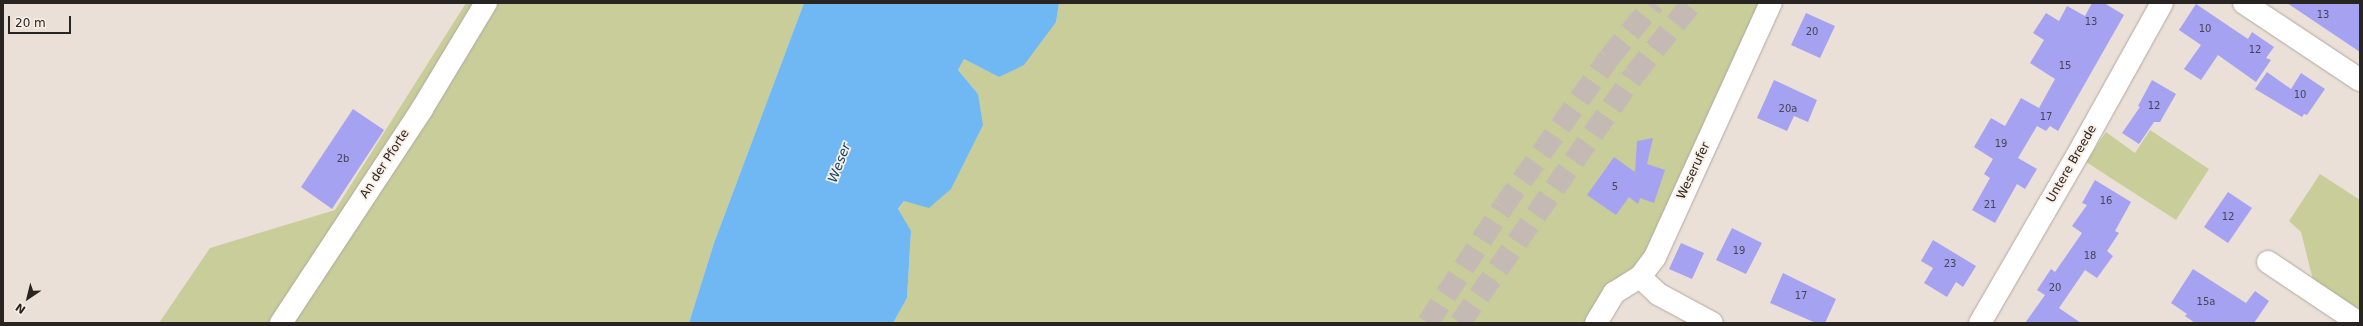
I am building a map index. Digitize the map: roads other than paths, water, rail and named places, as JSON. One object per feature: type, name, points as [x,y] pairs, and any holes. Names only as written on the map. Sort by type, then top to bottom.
[{"type":"street","name":"An der Pforte","points":[[281,323],[422,109],[486,3]]},
{"type":"street","name":"Weserufer","points":[[1596,323],[1614,293],[1640,278],[1655,257],[1771,3]]},
{"type":"street","name":"Untere Breede","points":[[1980,323],[2084,145],[2162,3]]},
{"type":"street","points":[[2244,3],[2360,80]]},
{"type":"street","points":[[2268,262],[2358,323]]},
{"type":"street","points":[[1640,278],[1658,294],[1712,323]]},
{"type":"water","name":"Weser","points":[[804,3],[1059,3],[1056,22],[1024,65],[999,77],[964,59],[958,70],[978,94],[983,125],[951,189],[929,208],[904,201],[898,209],[911,231],[907,298],[893,323],[689,323],[714,243]]},
{"type":"tunnel","points":[[1428,323],[1503,207],[1609,58],[1654,3]]},
{"type":"tunnel","points":[[1460,323],[1634,75],[1692,3]]}]
